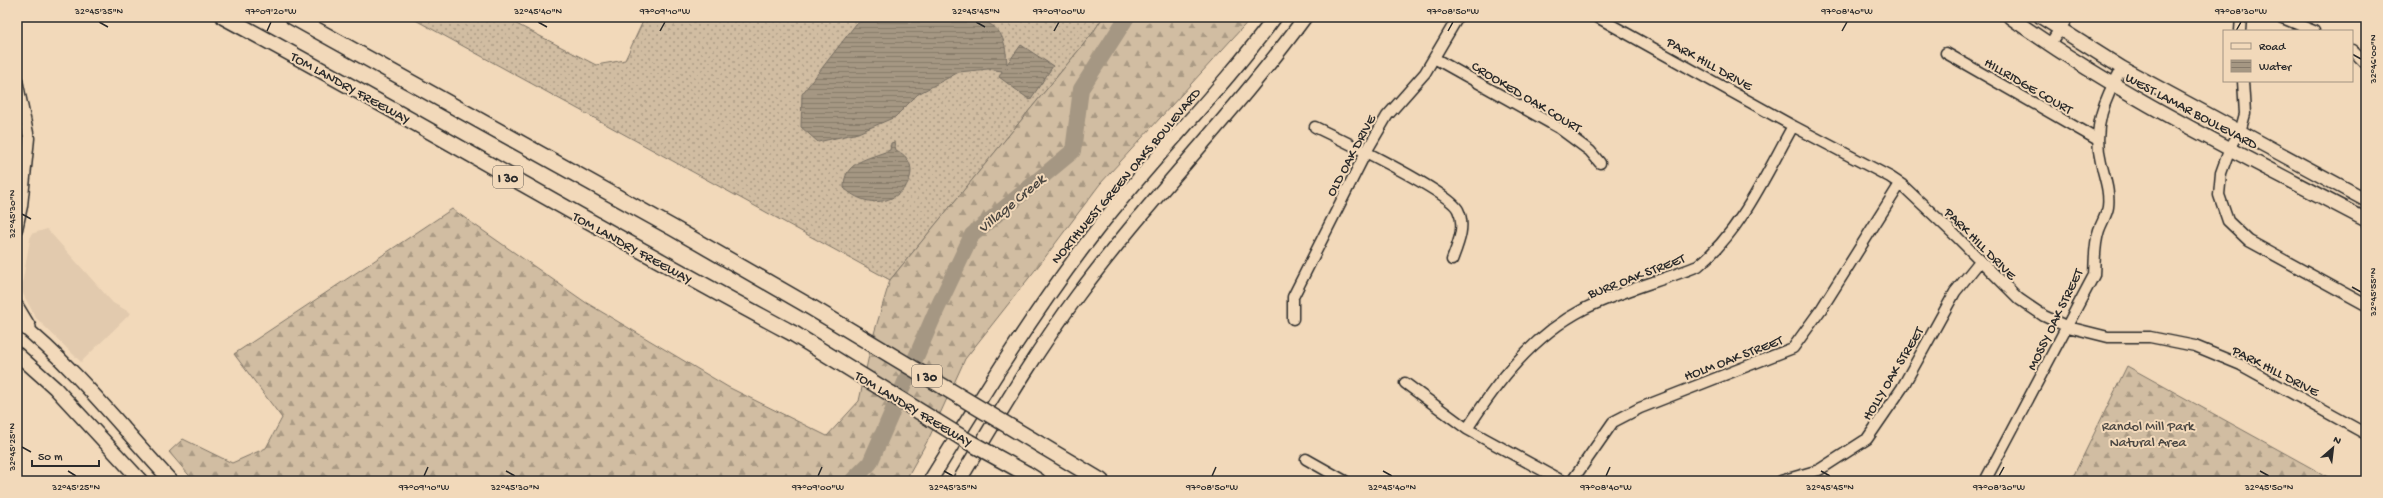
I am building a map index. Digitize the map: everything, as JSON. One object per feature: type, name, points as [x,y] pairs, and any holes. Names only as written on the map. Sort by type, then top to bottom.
[{"type":"highway","name":"TOM LANDRY FREEWAY","points":[[224,17],[330,74],[667,267],[794,334],[969,442],[1032,478]]},
{"type":"highway","name":"I 30","points":[[293,17],[673,228],[809,306],[1101,481]]},
{"type":"main road","name":"NORTHWEST GREEN OAKS BOULEVARD","points":[[930,481],[1008,354],[1096,231],[1246,56],[1275,17]]},
{"type":"main road","points":[[959,481],[1030,367],[1077,296],[1238,103],[1305,17]]},
{"type":"main road","name":"WEST LAMAR BOULEVARD","points":[[2010,17],[2049,45],[2112,85],[2366,220]]},
{"type":"main road","name":"WEST LAMAR BOULEVARD","points":[[2040,17],[2122,68],[2366,200]]},
{"type":"main road","points":[[17,306],[35,335]]},
{"type":"main road","points":[[17,322],[35,335],[112,413],[169,479]]},
{"type":"main road","points":[[17,354],[56,388],[141,481]]},
{"type":"street","name":"OLD OAK DRIVE","points":[[1292,319],[1293,297],[1366,152],[1387,116],[1424,73],[1458,17]]},
{"type":"street","name":"PARK HILL DRIVE","points":[[1597,17],[1900,184],[2019,299],[2044,316],[2068,327],[2108,337],[2150,337],[2195,346],[2240,365],[2366,434]]},
{"type":"street","points":[[2049,45],[2068,17]]},
{"type":"street","points":[[2240,30],[2241,17]]},
{"type":"street","points":[[2280,17],[2312,30]]},
{"type":"street","points":[[2353,51],[2366,64]]},
{"type":"street","name":"HILLRIDGE COURT","points":[[1946,53],[2098,140]]},
{"type":"street","name":"CROOKED OAK COURT","points":[[1434,58],[1559,128],[1590,151],[1600,163]]},
{"type":"street","name":"MOSSY OAK STREET","points":[[1986,481],[2094,275],[2095,252],[2099,231],[2108,208],[2108,182],[2100,161],[2098,124],[2101,109],[2122,68]]},
{"type":"street","points":[[17,80],[19,97],[29,138],[22,206],[17,229]]},
{"type":"street","points":[[2243,82],[2245,114],[2240,132],[2230,148],[2221,173],[2219,195],[2228,220],[2248,241],[2366,305]]},
{"type":"street","name":"BURR OAK STREET","points":[[1467,429],[1516,361],[1546,333],[1585,309],[1698,266],[1713,254],[1738,220],[1793,126]]},
{"type":"street","points":[[1315,127],[1366,152],[1438,192],[1458,209],[1462,227],[1452,260]]},
{"type":"street","name":"HOLM OAK STREET","points":[[1572,481],[1613,422],[1640,408],[1793,348],[1822,308],[1900,184]]},
{"type":"street","name":"HOLLY OAK STREET","points":[[1781,481],[1819,470],[1868,439],[1902,388],[1955,292],[1980,261]]},
{"type":"street","points":[[1405,383],[1467,429],[1562,481]]},
{"type":"street","points":[[1306,459],[1345,481]]},
{"type":"shaded area","points":[[47,229],[113,303],[131,313],[81,362],[36,318],[21,290],[31,234]]},
{"type":"green space","points":[[410,17],[503,17],[596,65],[625,60],[645,17],[1103,17],[1092,34],[890,280]]},
{"type":"green space","points":[[1103,17],[1252,17],[1100,184],[1043,260],[965,359],[929,438],[905,481],[194,481],[169,452],[183,439],[232,463],[266,448],[282,418],[234,354],[452,209],[585,302],[728,387],[827,436],[859,401],[873,337],[890,280],[1092,34]]},
{"type":"green space","name":"Randol Mill Park Natural Area","points":[[2127,366],[2335,481],[2071,481]]},
{"type":"water","points":[[870,17],[971,17],[989,24],[1000,33],[1005,46],[1007,64],[1021,45],[1053,66],[1030,100],[999,77],[1002,71],[988,69],[959,72],[918,94],[895,117],[858,133],[818,142],[801,127],[802,94],[856,24]]},
{"type":"water","points":[[894,142],[896,150],[907,159],[911,170],[909,181],[902,191],[890,199],[876,202],[861,199],[844,188],[845,179],[853,166],[859,162],[890,150],[891,143]]},
{"type":"waterway","name":"Village Creek","points":[[852,481],[870,463],[936,311],[972,235],[1073,151],[1081,89],[1127,17]]}]
